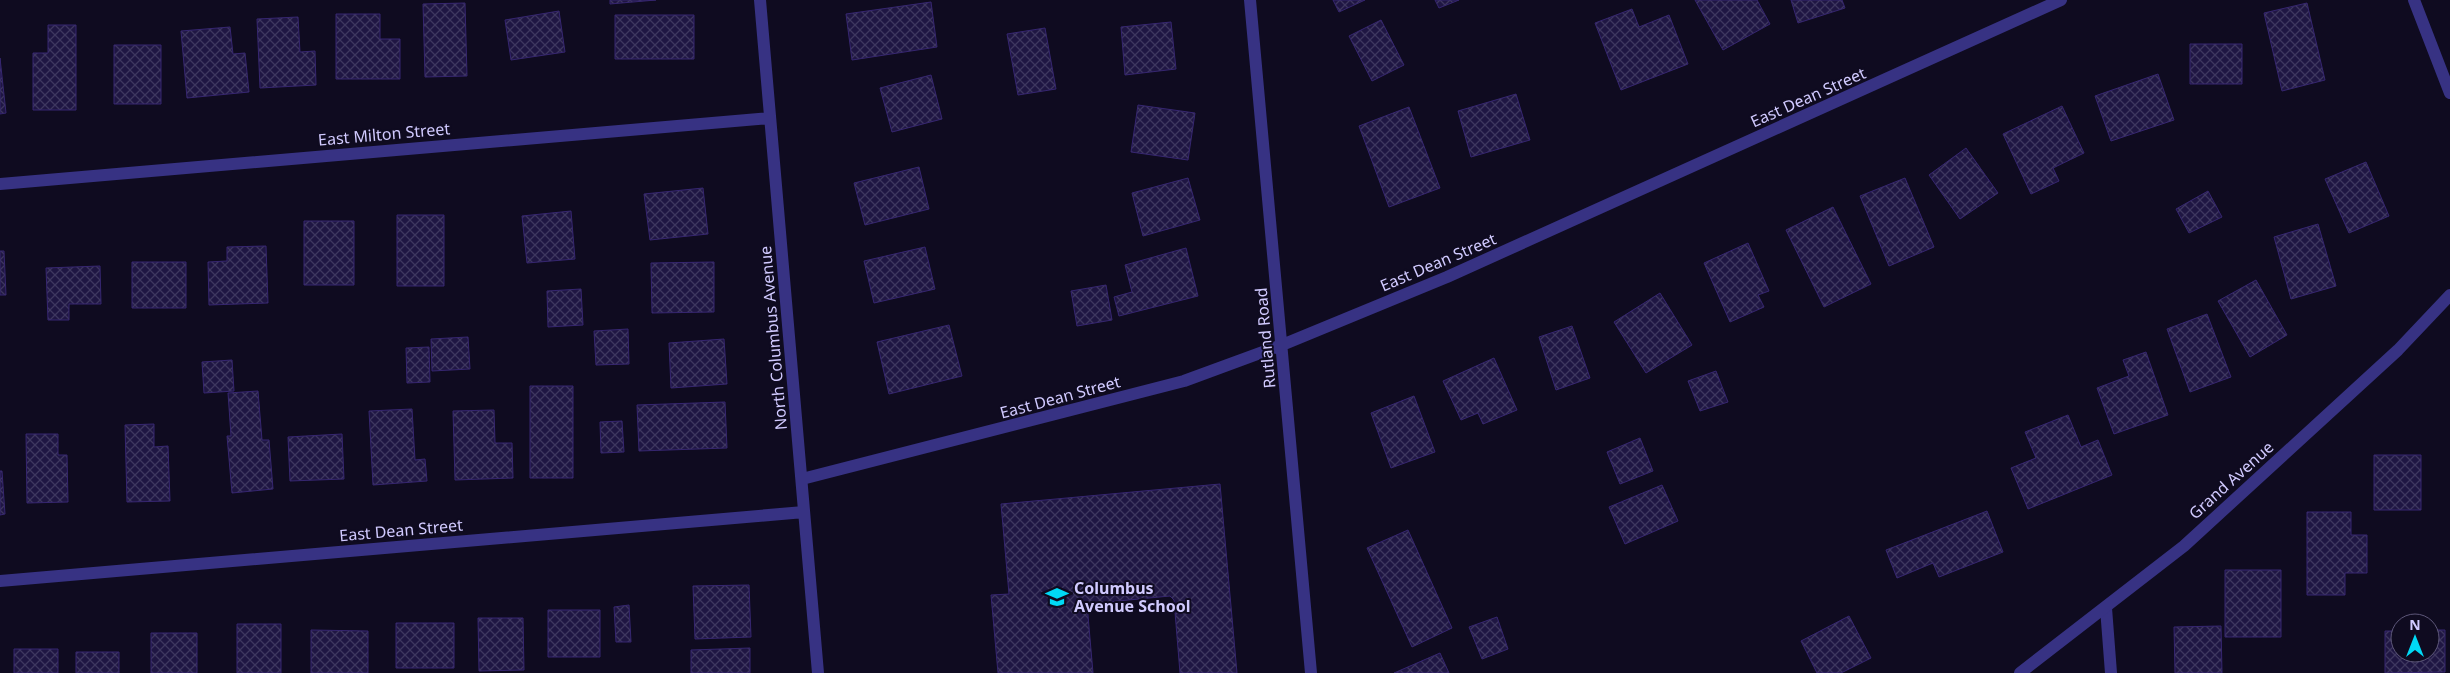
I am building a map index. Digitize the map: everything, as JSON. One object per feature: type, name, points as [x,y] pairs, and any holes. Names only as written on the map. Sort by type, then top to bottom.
[{"type":"street","name":"North Columbus Avenue","points":[[760,0],[818,673]]},
{"type":"street","name":"Rutland Road","points":[[1250,0],[1311,673]]},
{"type":"street","name":"East Dean Street","points":[[802,479],[1184,382],[1282,345],[1447,277],[2061,0]]},
{"type":"street","points":[[2414,0],[2450,94]]},
{"type":"street","name":"East Milton Street","points":[[0,184],[770,118]]},
{"type":"street","name":"Grand Avenue","points":[[2020,673],[2184,546],[2398,350],[2450,297]]},
{"type":"street","name":"East Dean Street","points":[[0,581],[804,512]]},
{"type":"street","points":[[2106,608],[2111,673]]},
{"type":"building","points":[[610,0],[656,0],[610,4]]},
{"type":"building","points":[[1333,0],[1365,0],[1339,12]]},
{"type":"building","points":[[1435,0],[1459,0],[1439,8]]},
{"type":"building","points":[[1695,0],[1757,0],[1770,24],[1723,50]]},
{"type":"building","points":[[1791,0],[1842,0],[1845,8],[1798,23]]},
{"type":"building","points":[[931,2],[937,47],[852,60],[846,14]]},
{"type":"building","points":[[465,3],[467,76],[425,77],[423,4]]},
{"type":"building","points":[[2307,3],[2325,80],[2282,91],[2264,13]]},
{"type":"building","points":[[1632,9],[1639,27],[1669,15],[1688,64],[1621,90],[1595,23]]},
{"type":"building","points":[[559,11],[565,52],[511,60],[505,20]]},
{"type":"building","points":[[336,14],[380,14],[380,39],[400,39],[400,79],[336,79]]},
{"type":"building","points":[[615,15],[694,15],[694,59],[615,59]]},
{"type":"building","points":[[298,17],[300,52],[315,51],[316,85],[260,88],[257,19]]},
{"type":"building","points":[[1381,20],[1404,65],[1372,81],[1349,36]]},
{"type":"building","points":[[1171,22],[1176,69],[1125,75],[1121,27]]},
{"type":"building","points":[[48,25],[76,25],[76,110],[33,110],[33,53],[48,53]]},
{"type":"building","points":[[230,27],[233,54],[245,53],[249,92],[187,98],[181,31]]},
{"type":"building","points":[[1045,28],[1056,89],[1018,95],[1007,34]]},
{"type":"building","points":[[2190,44],[2242,44],[2242,84],[2190,84]]},
{"type":"building","points":[[114,45],[161,45],[161,104],[114,104]]},
{"type":"building","points":[[0,58],[6,113],[0,114]]},
{"type":"building","points":[[2158,74],[2174,120],[2111,141],[2095,96]]},
{"type":"building","points":[[931,75],[942,119],[892,132],[880,88]]},
{"type":"building","points":[[1516,94],[1530,140],[1471,157],[1458,111]]},
{"type":"building","points":[[1138,105],[1195,113],[1188,160],[1131,152]]},
{"type":"building","points":[[2062,106],[2084,153],[2053,168],[2059,181],[2031,194],[2003,134]]},
{"type":"building","points":[[1409,107],[1440,188],[1389,207],[1359,126]]},
{"type":"building","points":[[1966,148],[1998,193],[1960,219],[1929,175]]},
{"type":"building","points":[[2366,162],[2389,216],[2349,233],[2325,179]]},
{"type":"building","points":[[919,167],[929,209],[865,225],[854,183]]},
{"type":"building","points":[[1188,178],[1200,220],[1143,236],[1132,193]]},
{"type":"building","points":[[1905,178],[1934,247],[1889,266],[1860,196]]},
{"type":"building","points":[[703,188],[708,234],[650,240],[644,194]]},
{"type":"building","points":[[2208,191],[2222,217],[2189,233],[2176,209]]},
{"type":"building","points":[[1833,207],[1871,284],[1824,307],[1786,230]]},
{"type":"building","points":[[571,211],[575,259],[527,263],[522,216]]},
{"type":"building","points":[[397,215],[444,215],[444,286],[397,286]]},
{"type":"building","points":[[304,221],[354,221],[354,285],[304,285]]},
{"type":"building","points":[[2318,224],[2336,286],[2291,299],[2274,237]]},
{"type":"building","points":[[1748,243],[1769,291],[1758,295],[1764,307],[1730,322],[1704,263]]},
{"type":"building","points":[[266,246],[268,303],[209,305],[208,262],[227,261],[227,247]]},
{"type":"building","points":[[925,247],[935,289],[874,303],[864,261]]},
{"type":"building","points":[[1186,248],[1198,296],[1119,316],[1114,297],[1132,292],[1125,265]]},
{"type":"building","points":[[0,251],[4,251],[6,295],[0,295]]},
{"type":"building","points":[[132,262],[186,262],[186,308],[132,308]]},
{"type":"building","points":[[714,262],[714,312],[652,313],[651,263]]},
{"type":"building","points":[[100,266],[101,304],[69,304],[69,320],[48,320],[46,268]]},
{"type":"building","points":[[2256,280],[2287,335],[2250,357],[2218,301]]},
{"type":"building","points":[[1106,285],[1112,320],[1077,326],[1071,291]]},
{"type":"building","points":[[581,289],[583,325],[548,327],[547,291]]},
{"type":"building","points":[[1660,293],[1692,345],[1646,373],[1614,322]]},
{"type":"building","points":[[2207,314],[2231,377],[2190,392],[2167,329]]},
{"type":"building","points":[[949,325],[962,376],[889,394],[877,342]]},
{"type":"building","points":[[1572,326],[1590,378],[1556,390],[1539,337]]},
{"type":"building","points":[[628,329],[629,364],[596,365],[594,331]]},
{"type":"building","points":[[468,337],[470,369],[432,371],[431,339]]},
{"type":"building","points":[[724,339],[727,384],[671,388],[669,343]]},
{"type":"building","points":[[429,347],[430,382],[407,383],[406,348]]},
{"type":"building","points":[[2146,352],[2168,415],[2114,434],[2097,388],[2129,376],[2123,360]]},
{"type":"building","points":[[1494,358],[1517,410],[1483,424],[1478,413],[1461,420],[1443,381]]},
{"type":"building","points":[[232,360],[234,391],[204,393],[202,362]]},
{"type":"building","points":[[1716,371],[1728,402],[1700,411],[1688,381]]},
{"type":"building","points":[[530,386],[573,386],[573,478],[530,478]]},
{"type":"building","points":[[258,391],[262,440],[269,440],[273,489],[232,493],[227,436],[231,436],[228,393]]},
{"type":"building","points":[[1414,396],[1435,452],[1391,468],[1371,413]]},
{"type":"building","points":[[725,402],[727,448],[639,451],[637,405]]},
{"type":"building","points":[[412,409],[415,460],[425,459],[427,481],[373,485],[369,411]]},
{"type":"building","points":[[494,410],[495,443],[512,443],[513,478],[455,480],[453,411]]},
{"type":"building","points":[[2068,415],[2081,447],[2098,440],[2112,475],[2028,509],[2011,468],[2036,458],[2025,432]]},
{"type":"building","points":[[622,421],[624,452],[601,453],[600,422]]},
{"type":"building","points":[[154,424],[154,447],[168,446],[170,501],[127,502],[125,425]]},
{"type":"building","points":[[26,434],[58,434],[58,455],[67,455],[68,502],[27,503]]},
{"type":"building","points":[[342,434],[344,479],[290,481],[288,437]]},
{"type":"building","points":[[1640,438],[1653,471],[1620,484],[1607,452]]},
{"type":"building","points":[[2374,455],[2421,455],[2421,510],[2374,510]]},
{"type":"building","points":[[0,471],[2,471],[5,514],[0,515]]},
{"type":"building","points":[[1220,484],[1237,673],[1180,673],[1174,600],[1170,596],[1087,604],[1093,673],[998,673],[991,595],[1009,594],[1001,504]]},
{"type":"building","points":[[1662,485],[1678,521],[1625,544],[1609,507]]},
{"type":"building","points":[[1987,511],[2003,552],[1939,577],[1933,563],[1897,578],[1886,550]]},
{"type":"building","points":[[2307,512],[2351,512],[2351,535],[2367,535],[2367,573],[2345,573],[2345,595],[2307,595]]},
{"type":"building","points":[[1408,530],[1452,628],[1412,647],[1367,548]]},
{"type":"building","points":[[2225,570],[2281,570],[2281,637],[2225,637]]},
{"type":"building","points":[[749,585],[751,637],[695,639],[693,586]]},
{"type":"building","points":[[629,605],[631,642],[616,642],[614,607]]},
{"type":"building","points":[[548,610],[600,610],[600,657],[548,657]]},
{"type":"building","points":[[1849,616],[1871,658],[1841,673],[1817,673],[1801,641]]},
{"type":"building","points":[[1497,617],[1508,649],[1482,659],[1469,627]]},
{"type":"building","points":[[478,618],[523,618],[524,670],[479,671]]},
{"type":"building","points":[[396,623],[454,623],[454,668],[396,668]]},
{"type":"building","points":[[237,624],[281,624],[281,673],[237,673]]},
{"type":"building","points":[[2221,626],[2222,673],[2175,673],[2174,627]]},
{"type":"building","points":[[311,630],[368,631],[368,673],[311,673]]},
{"type":"building","points":[[2440,630],[2445,630],[2445,672],[2385,673],[2385,631],[2390,631],[2390,663],[2440,663]]},
{"type":"building","points":[[151,633],[197,633],[197,673],[151,673]]},
{"type":"building","points":[[750,648],[750,673],[691,673],[691,650]]},
{"type":"building","points":[[14,649],[58,649],[58,673],[14,673]]},
{"type":"building","points":[[76,652],[119,652],[119,673],[76,673]]},
{"type":"building","points":[[1440,653],[1449,673],[1394,673]]},
{"type":"place","name":"Columbus Avenue School","points":[[1057,597]]}]
